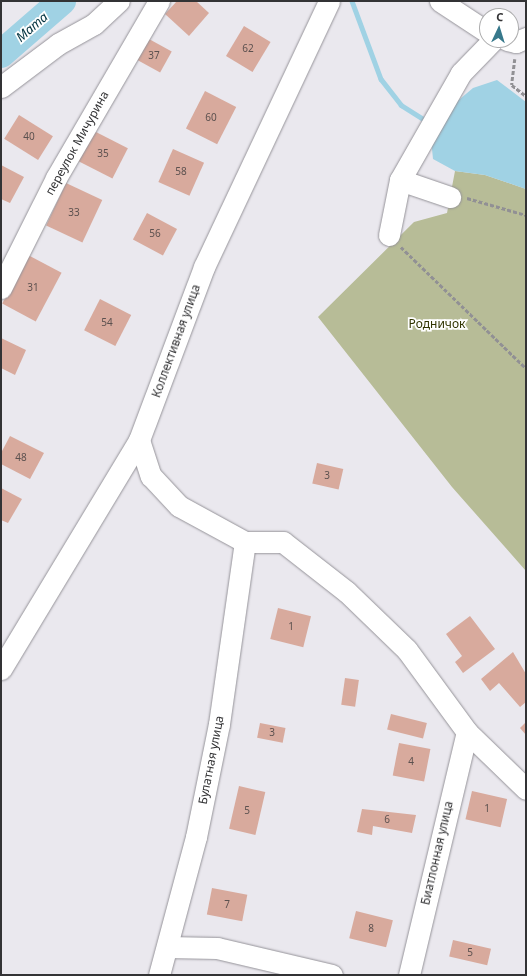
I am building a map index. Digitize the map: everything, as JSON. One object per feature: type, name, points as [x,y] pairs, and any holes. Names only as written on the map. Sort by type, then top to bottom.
[{"type":"street","points":[[1,86],[58,44],[94,24],[119,1]]},
{"type":"street","name":"переулок Мичурина","points":[[1,288],[56,178],[159,1]]},
{"type":"street","name":"Коллективная улица","points":[[1,670],[139,440],[204,267],[329,1]]},
{"type":"street","points":[[440,1],[479,27]]},
{"type":"street","points":[[389,236],[400,180],[462,73],[485,48]]},
{"type":"street","points":[[400,180],[450,197]]},
{"type":"street","points":[[139,440],[151,476],[179,506],[245,542],[283,542],[347,592],[407,650],[467,732],[526,789]]},
{"type":"street","name":"Булатная улица","points":[[159,975],[196,837],[219,724],[245,542]]},
{"type":"street","name":"Биатлонная улица","points":[[409,975],[467,732]]},
{"type":"street","points":[[167,947],[217,948],[332,975]]},
{"type":"path","points":[[515,48],[512,85],[526,96]]},
{"type":"path","points":[[450,197],[472,198],[526,216]]},
{"type":"path","points":[[389,236],[526,368]]},
{"type":"green space","name":"Родничок","points":[[455,171],[485,175],[526,189],[526,571],[452,487],[318,317],[414,222],[447,213]]},
{"type":"water","points":[[497,80],[526,102],[526,189],[485,175],[455,171],[433,159],[431,139],[454,104],[473,88]]},
{"type":"building","points":[[177,1],[196,1],[209,13],[189,36],[165,14]]},
{"type":"building","points":[[244,26],[271,42],[253,72],[226,56]]},
{"type":"building","points":[[149,39],[172,52],[160,73],[137,60]]},
{"type":"building","points":[[205,91],[236,107],[217,144],[186,128]]},
{"type":"building","points":[[19,115],[53,136],[38,160],[4,139]]},
{"type":"building","points":[[94,131],[128,148],[112,179],[79,161]]},
{"type":"building","points":[[173,149],[204,163],[189,196],[158,182]]},
{"type":"building","points":[[1,165],[24,177],[10,203],[1,199]]},
{"type":"building","points":[[66,183],[102,200],[82,243],[46,226]]},
{"type":"building","points":[[147,213],[177,229],[163,255],[133,239]]},
{"type":"building","points":[[28,255],[62,273],[36,321],[2,304]]},
{"type":"building","points":[[100,299],[131,315],[115,346],[84,330]]},
{"type":"building","points":[[1,338],[26,350],[15,375],[1,368]]},
{"type":"building","points":[[10,436],[44,453],[30,479],[1,464],[1,453]]},
{"type":"building","points":[[317,463],[343,469],[339,490],[312,483]]},
{"type":"building","points":[[1,488],[22,499],[8,523],[1,520]]},
{"type":"building","points":[[278,608],[311,616],[303,647],[270,639]]},
{"type":"building","points":[[470,616],[495,649],[463,673],[455,662],[462,656],[446,634]]},
{"type":"building","points":[[513,652],[526,674],[526,702],[520,707],[499,683],[490,691],[481,679]]},
{"type":"building","points":[[345,678],[359,680],[355,707],[341,705]]},
{"type":"building","points":[[391,714],[427,723],[423,738],[387,730]]},
{"type":"building","points":[[526,722],[526,735],[520,728]]},
{"type":"building","points":[[260,723],[286,728],[283,743],[257,738]]},
{"type":"building","points":[[399,743],[430,749],[424,781],[393,775]]},
{"type":"building","points":[[239,786],[265,792],[255,835],[229,829]]},
{"type":"building","points":[[472,791],[507,799],[501,827],[465,819]]},
{"type":"building","points":[[362,809],[416,815],[412,833],[373,826],[372,835],[357,832]]},
{"type":"building","points":[[212,888],[247,895],[242,921],[207,915]]},
{"type":"building","points":[[356,911],[393,920],[386,947],[349,938]]},
{"type":"building","points":[[453,940],[491,949],[487,965],[449,957]]},
{"type":"waterway","name":"Мата","points":[[1,54],[62,1]]},
{"type":"waterway","points":[[352,1],[381,79],[401,105],[425,120]]}]
